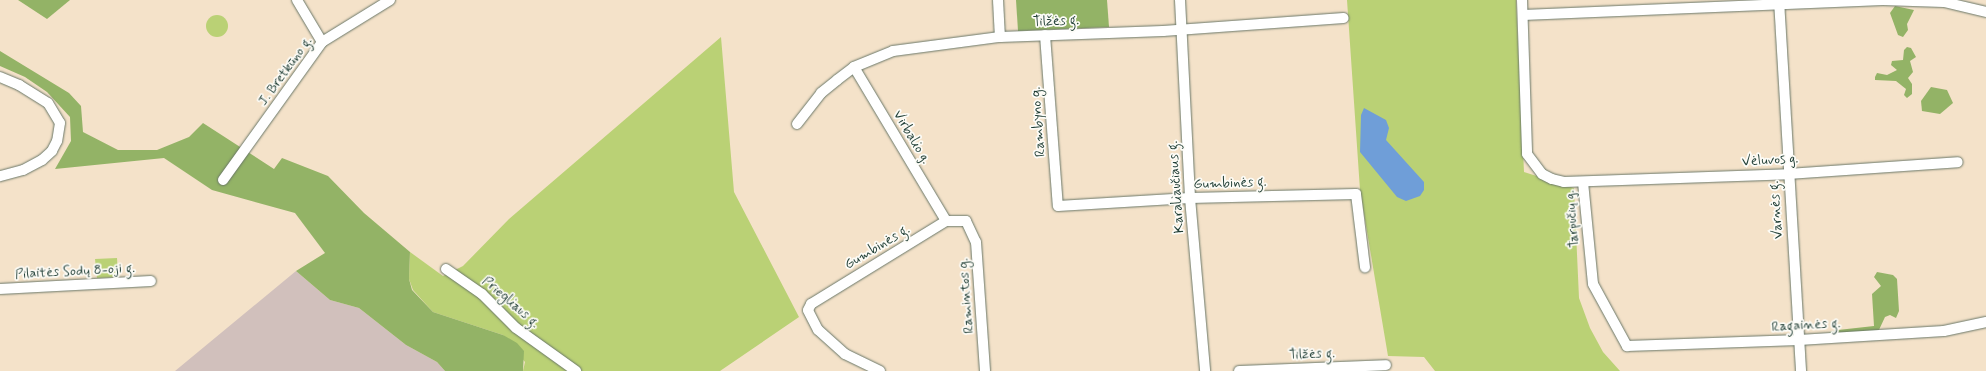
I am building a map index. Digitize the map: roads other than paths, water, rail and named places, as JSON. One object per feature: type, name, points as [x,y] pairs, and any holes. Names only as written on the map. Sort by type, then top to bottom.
[{"type":"street","points":[[297,0],[322,42]]},
{"type":"street","name":"J. Bretkūno g.","points":[[223,180],[322,42],[390,0]]},
{"type":"street","points":[[998,0],[1000,37]]},
{"type":"street","name":"Karaliaučiaus g.","points":[[1180,0],[1190,198],[1205,371]]},
{"type":"street","name":"Tarpučių g.","points":[[1522,0],[1527,154],[1542,174],[1552,180],[1583,182],[1593,284],[1627,346]]},
{"type":"street","points":[[1523,15],[1779,1],[1882,0],[1944,2],[1986,12]]},
{"type":"street","name":"Varnės g.","points":[[1779,1],[1788,174],[1801,371]]},
{"type":"street","name":"Tilžės g.","points":[[797,124],[821,93],[854,67],[893,51],[1000,37],[1344,18]]},
{"type":"street","name":"Rambyno g.","points":[[1045,35],[1058,206]]},
{"type":"street","name":"Virbalio g.","points":[[854,67],[946,221]]},
{"type":"street","points":[[0,77],[19,84],[48,103],[56,112],[60,123],[60,133],[52,151],[23,170],[0,176]]},
{"type":"street","name":"Vėluvos g.","points":[[1583,182],[1788,174],[1958,162]]},
{"type":"street","name":"Gumbinės g.","points":[[1058,206],[1190,198],[1356,194],[1365,267]]},
{"type":"street","name":"Gumbinės g.","points":[[880,371],[845,354],[818,330],[808,310],[811,304],[946,221]]},
{"type":"street","name":"Ramintos g.","points":[[946,221],[966,221],[976,242],[985,371]]},
{"type":"street","name":"Priegliaus g.","points":[[446,269],[482,294],[516,328],[576,371]]},
{"type":"street","name":"Pilaitės Sodų 8-oji g.","points":[[0,288],[151,281]]},
{"type":"street","name":"Ragainės g.","points":[[1627,346],[1799,340],[1944,332],[1986,322]]},
{"type":"street","name":"Tilžės g.","points":[[1240,371],[1386,365]]},
{"type":"water","points":[[1364,108],[1386,120],[1389,128],[1386,140],[1424,182],[1424,190],[1420,196],[1406,201],[1397,197],[1360,152],[1361,115]]}]
